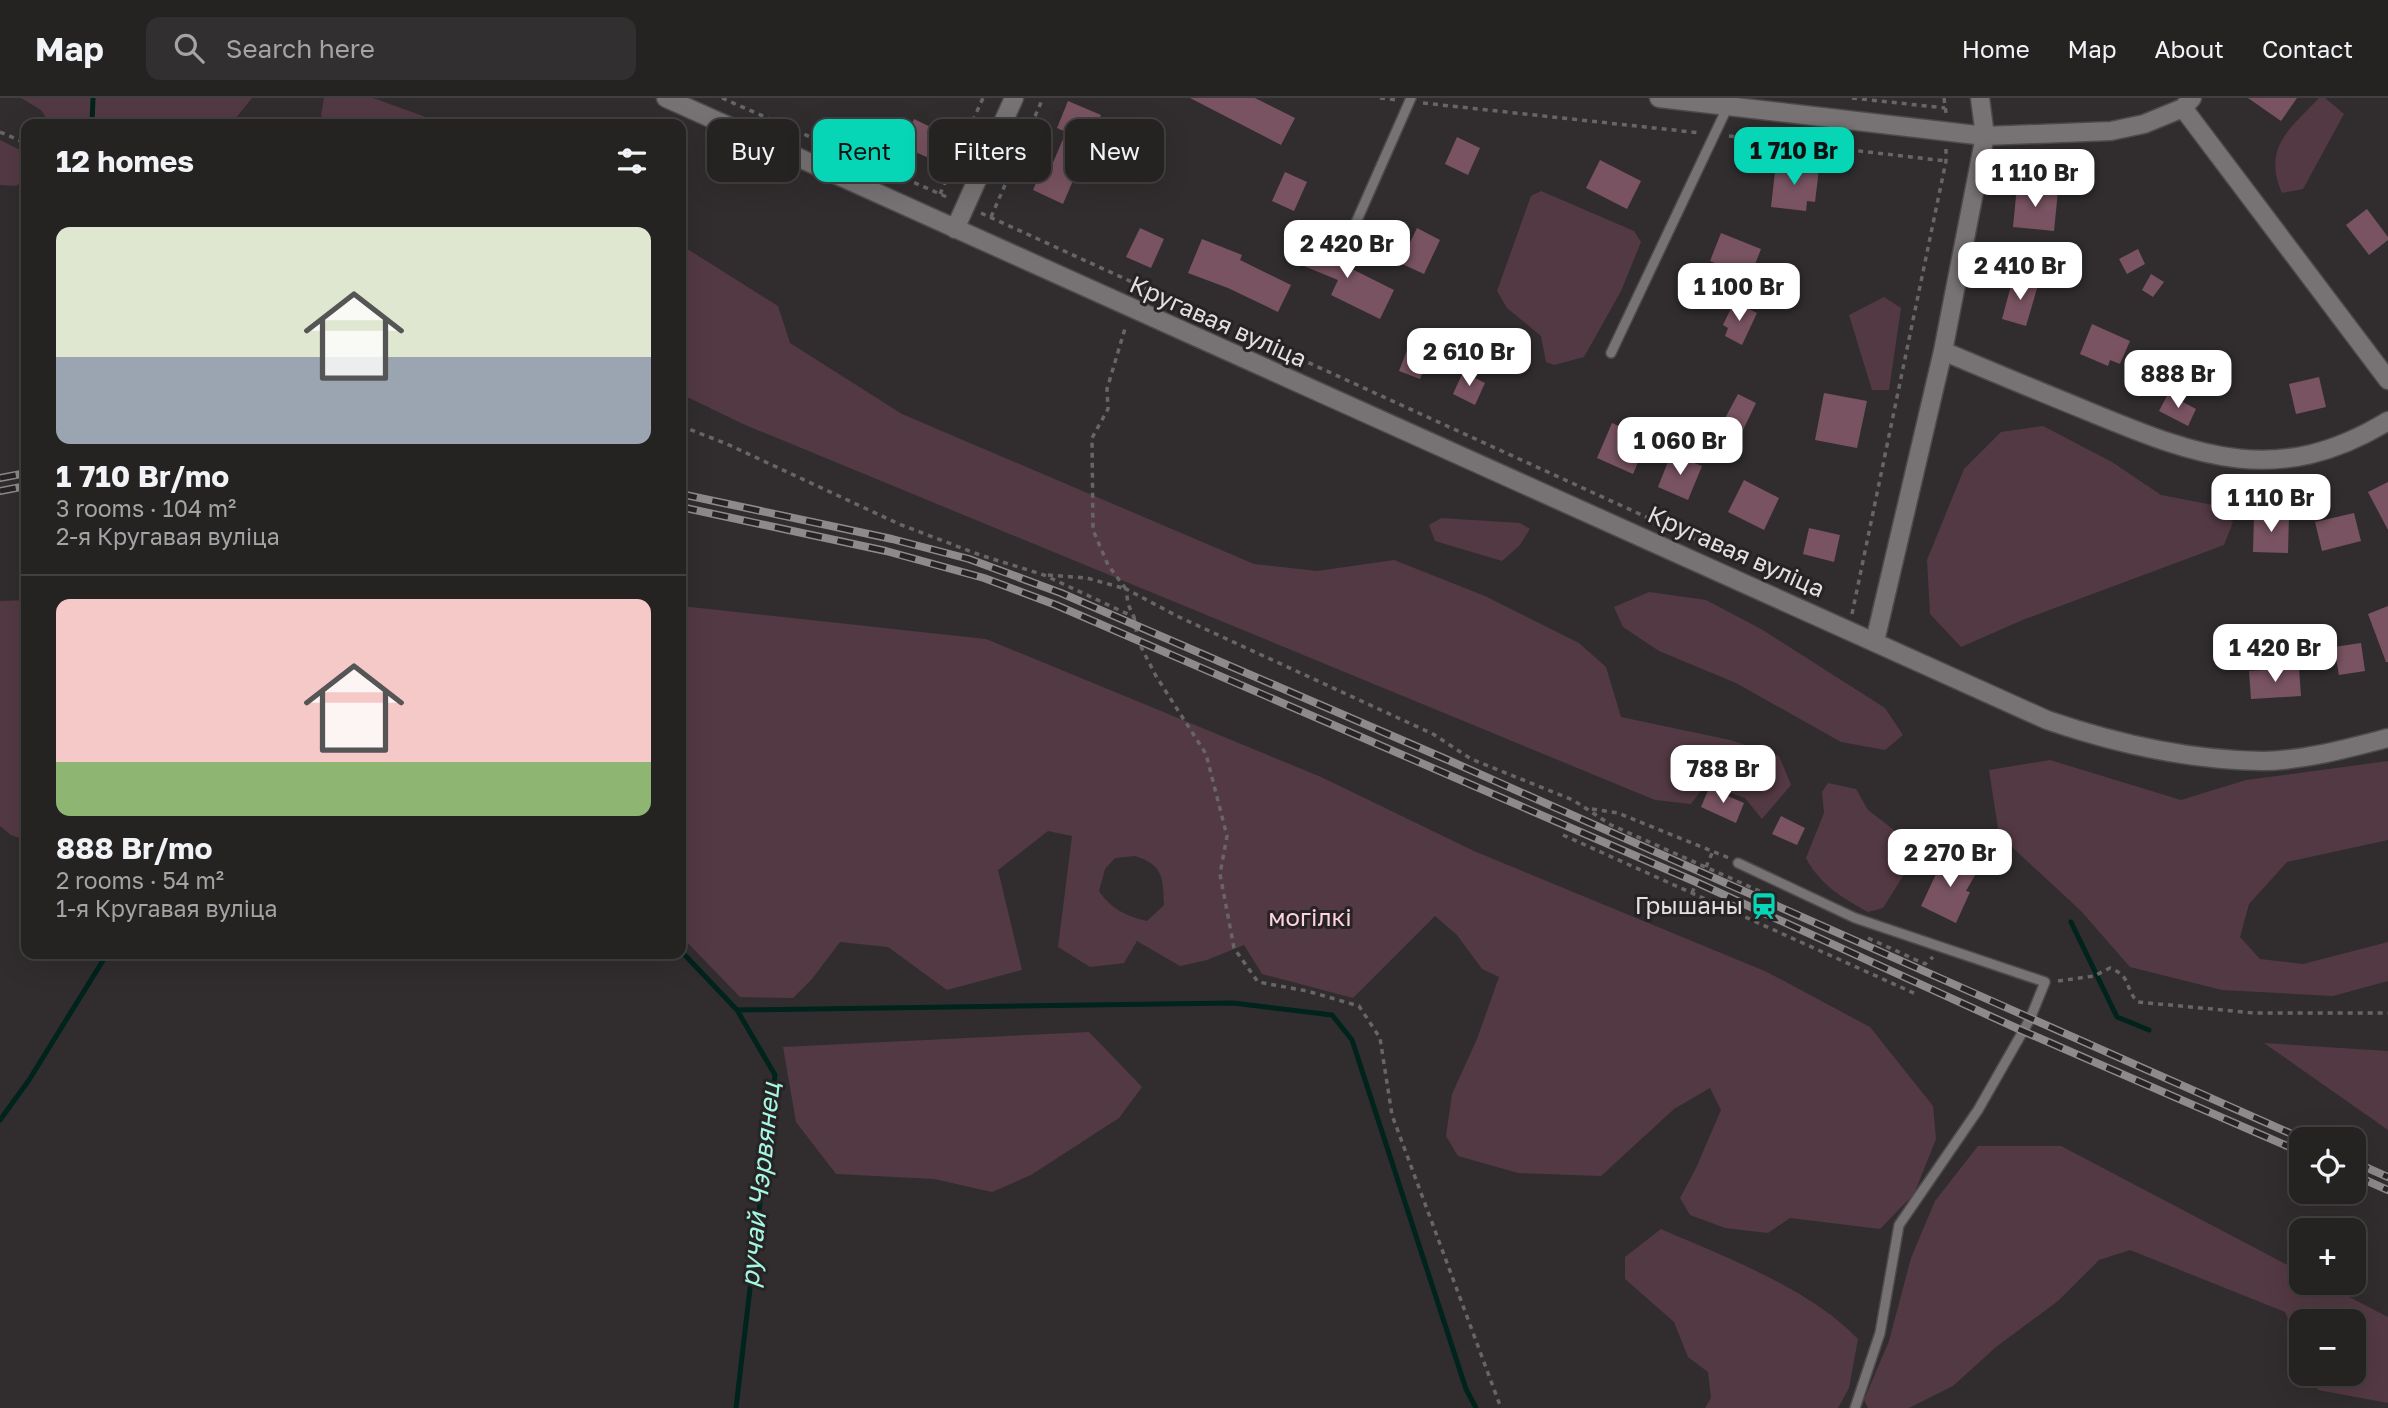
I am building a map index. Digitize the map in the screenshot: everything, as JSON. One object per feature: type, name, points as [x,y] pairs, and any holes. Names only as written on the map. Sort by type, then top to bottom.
[{"type":"street","name":"Кругавая вуліца","points":[[666,98],[690,103],[1130,309],[2047,720],[2098,737],[2169,753],[2264,761],[2341,750],[2388,738]]},
{"type":"street","points":[[955,229],[1014,98]]},
{"type":"street","points":[[1659,98],[1985,136],[2111,131],[2144,124],[2187,103],[2388,380]]},
{"type":"street","points":[[1875,641],[1943,351],[1985,136],[1980,98]]},
{"type":"street","points":[[1943,351],[2154,439],[2229,460],[2268,461],[2324,450],[2370,432],[2388,421]]},
{"type":"lane","points":[[1350,236],[1410,100]]},
{"type":"lane","points":[[1611,353],[1727,106]]},
{"type":"lane","points":[[1738,863],[1855,918],[2045,982],[2030,1018],[1978,1110],[1899,1224],[1880,1333],[1855,1408]]},
{"type":"path","points":[[723,98],[991,217],[1734,557]]},
{"type":"path","points":[[940,194],[983,98]]},
{"type":"path","points":[[991,217],[1043,98]]},
{"type":"path","points":[[1380,98],[1946,161],[1853,614],[1841,608]]},
{"type":"path","points":[[1852,98],[1945,108],[1944,98]]},
{"type":"path","points":[[0,132],[21,141]]},
{"type":"path","points":[[1130,309],[1107,389],[1108,409],[1092,438],[1093,530],[1108,565],[1126,589],[1138,640],[1156,676],[1206,754],[1227,836],[1220,874],[1234,948],[1258,982],[1307,991],[1359,1006],[1380,1038],[1392,1115],[1501,1408]]},
{"type":"path","points":[[686,428],[727,444],[899,524],[980,555],[1044,575],[1134,617]]},
{"type":"path","points":[[1044,575],[1087,578],[1126,589],[1179,617],[1433,734],[1471,759],[1590,808],[1618,813],[1738,863]]},
{"type":"path","points":[[1590,808],[1611,825]]},
{"type":"path","points":[[1563,835],[1916,994]]},
{"type":"path","points":[[1692,892],[1713,851]]},
{"type":"path","points":[[2045,982],[2094,976],[2110,968],[2120,972],[2128,981],[2131,996],[2138,1002],[2254,1013],[2388,1013]]},
{"type":"green space","points":[[21,98],[252,98],[235,119],[47,119],[41,110]]},
{"type":"green space","points":[[324,98],[373,98],[431,119],[323,119],[321,115]]},
{"type":"green space","points":[[2319,98],[2325,98],[2344,114],[2303,189],[2282,193],[2275,163],[2277,151],[2289,130]]},
{"type":"green space","points":[[0,140],[21,150],[21,182],[16,186],[0,185]]},
{"type":"green space","points":[[1541,191],[1634,231],[1641,242],[1621,291],[1584,357],[1554,365],[1546,362],[1541,336],[1507,308],[1497,291],[1531,196]]},
{"type":"green space","points":[[686,248],[778,306],[790,343],[902,414],[1254,564],[1317,571],[1394,560],[1485,596],[1579,643],[1606,667],[1621,717],[1730,740],[1779,756],[1791,785],[1762,819],[1745,798],[1706,784],[1691,804],[1655,800],[743,424],[686,396]]},
{"type":"green space","points":[[1884,297],[1901,308],[1889,390],[1872,390],[1849,315]]},
{"type":"green space","points":[[2043,426],[2112,462],[2161,495],[2218,506],[2233,522],[2224,545],[2025,619],[1961,647],[1930,614],[1927,560],[1964,469],[2001,432]]},
{"type":"green space","points":[[1441,518],[1520,523],[1530,529],[1520,545],[1502,561],[1435,541],[1429,525]]},
{"type":"green space","points":[[1649,592],[1706,600],[1761,629],[1885,708],[1903,735],[1885,750],[1841,742],[1736,683],[1659,651],[1623,627],[1614,607]]},
{"type":"green space","points":[[21,600],[21,838],[11,835],[0,826],[0,601]]},
{"type":"green space","name":"могілкі","points":[[686,607],[986,639],[1321,777],[1474,851],[1767,972],[1870,1027],[1933,1106],[1936,1139],[1914,1194],[1880,1229],[1790,1218],[1768,1233],[1725,1228],[1690,1215],[1680,1198],[1721,1110],[1710,1088],[1674,1109],[1601,1176],[1518,1173],[1458,1156],[1446,1136],[1452,1094],[1477,1039],[1499,977],[1482,969],[1457,935],[1435,916],[1353,998],[1262,974],[1244,945],[1207,960],[1180,966],[1137,941],[1124,963],[1090,967],[1058,947],[1072,836],[1048,831],[998,870],[1022,970],[947,990],[888,947],[840,942],[812,979],[793,998],[740,997],[686,941]],"holes":[[[1135,856],[1151,864],[1160,873],[1164,905],[1147,921],[1120,911],[1099,891],[1105,869],[1115,858]]]},
{"type":"green space","points":[[2050,760],[2181,800],[2246,780],[2388,761],[2388,840],[2287,862],[2249,904],[2240,937],[2260,959],[2303,964],[2388,942],[2388,981],[2333,996],[2222,990],[2130,967],[2081,911],[1999,835],[1989,770]]},
{"type":"green space","points":[[1828,783],[1856,789],[1868,810],[1894,830],[1911,850],[1908,868],[1883,908],[1868,912],[1841,896],[1818,876],[1806,858],[1824,813],[1822,792]]},
{"type":"green space","points":[[1089,1032],[1142,1087],[1119,1118],[1031,1175],[992,1192],[934,1179],[836,1174],[796,1122],[783,1047]]},
{"type":"green space","points":[[2264,1043],[2388,1051],[2388,1130]]},
{"type":"green space","points":[[1978,1146],[2061,1146],[2289,1266],[2289,1295],[2345,1295],[2388,1317],[2388,1403],[2318,1390],[2316,1386],[2366,1386],[2366,1309],[2289,1309],[2289,1321],[2285,1312],[2130,1250],[2099,1260],[2058,1301],[1996,1347],[1953,1386],[1909,1408],[1868,1408],[1864,1400],[1889,1341],[1911,1258],[1935,1201]]},
{"type":"green space","points":[[1661,1229],[1791,1289],[1816,1304],[1858,1339],[1849,1388],[1838,1408],[1705,1408],[1711,1398],[1708,1372],[1688,1357],[1674,1322],[1625,1279],[1625,1257]]},
{"type":"building","points":[[1190,98],[1255,98],[1295,118],[1281,145]]},
{"type":"building","points":[[2248,98],[2297,98],[2281,121]]},
{"type":"building","points":[[1068,101],[1101,115],[1099,119],[1065,119],[1065,132],[1057,128]]},
{"type":"building","points":[[915,119],[929,126],[929,158],[915,152]]},
{"type":"building","points":[[1065,134],[1065,182],[1072,182],[1063,204],[1033,190],[1036,182],[1051,182],[1052,165]]},
{"type":"building","points":[[1457,137],[1480,148],[1468,175],[1445,164]]},
{"type":"building","points":[[1600,160],[1641,181],[1627,209],[1586,188]]},
{"type":"building","points":[[1776,163],[1819,169],[1815,202],[1807,201],[1806,211],[1771,207]]},
{"type":"building","points":[[1285,172],[1307,182],[1294,211],[1272,201]]},
{"type":"building","points":[[2017,186],[2058,191],[2054,231],[2013,227]]},
{"type":"building","points":[[2367,209],[2388,237],[2388,240],[2369,255],[2346,225]]},
{"type":"building","points":[[1140,228],[1164,239],[1151,268],[1126,257]]},
{"type":"building","points":[[1417,228],[1440,240],[1424,274],[1400,263]]},
{"type":"building","points":[[1721,233],[1761,249],[1750,277],[1710,261]]},
{"type":"building","points":[[1202,239],[1242,255],[1240,260],[1291,285],[1278,312],[1228,288],[1188,273]]},
{"type":"building","points":[[1309,239],[1340,252],[1336,261],[1394,290],[1380,319],[1331,295],[1338,280],[1299,264]]},
{"type":"building","points":[[2138,249],[2145,264],[2127,274],[2119,259]]},
{"type":"building","points":[[2151,274],[2164,282],[2153,297],[2142,290]]},
{"type":"building","points":[[2013,278],[2038,285],[2026,326],[2002,319]]},
{"type":"building","points":[[1734,302],[1757,313],[1742,345],[1725,336],[1728,328],[1723,325]]},
{"type":"building","points":[[2092,324],[2130,341],[2120,364],[2110,360],[2108,366],[2080,354]]},
{"type":"building","points":[[1412,337],[1433,346],[1420,379],[1399,371]]},
{"type":"building","points":[[1463,372],[1485,383],[1475,405],[1453,394]]},
{"type":"building","points":[[2319,377],[2326,407],[2296,414],[2289,384]]},
{"type":"building","points":[[1824,393],[1867,401],[1857,448],[1815,440]]},
{"type":"building","points":[[1738,394],[1756,403],[1742,432],[1723,422]]},
{"type":"building","points":[[2168,394],[2196,409],[2188,426],[2159,411]]},
{"type":"building","points":[[1612,423],[1648,439],[1633,474],[1597,458]]},
{"type":"building","points":[[1671,454],[1702,466],[1688,500],[1658,487]]},
{"type":"building","points":[[1744,480],[1779,498],[1764,530],[1728,512]]},
{"type":"building","points":[[2388,482],[2388,530],[2368,492]]},
{"type":"building","points":[[2354,513],[2361,541],[2322,551],[2315,522]]},
{"type":"building","points":[[2254,514],[2289,515],[2288,553],[2253,552]]},
{"type":"building","points":[[1809,528],[1840,535],[1834,562],[1803,554]]},
{"type":"building","points":[[2388,606],[2388,662],[2386,662],[2368,614]]},
{"type":"building","points":[[2361,643],[2365,671],[2339,675],[2334,647]]},
{"type":"building","points":[[2299,668],[2301,696],[2251,699],[2249,671]]},
{"type":"building","points":[[1709,788],[1744,803],[1736,823],[1701,807]]},
{"type":"building","points":[[1781,816],[1805,828],[1797,845],[1772,834]]},
{"type":"building","points":[[1944,857],[1964,866],[1967,861],[1979,868],[1966,891],[1970,892],[1956,923],[1921,906]]},
{"type":"waterway","name":"ручай Чэрвянец","points":[[92,119],[93,98]]},
{"type":"waterway","points":[[2071,922],[2117,1017],[2149,1030]]},
{"type":"waterway","name":"ручай Чэрвянец","points":[[686,956],[737,1010],[775,1075],[736,1408]]},
{"type":"waterway","points":[[0,1120],[29,1080],[104,959]]},
{"type":"waterway","points":[[737,1010],[1233,1003],[1332,1015],[1352,1040],[1466,1389],[1476,1408]]},
{"type":"railway","points":[[0,478],[21,474]]},
{"type":"railway","points":[[0,491],[21,487]]},
{"type":"railway","points":[[686,495],[892,539],[969,559],[1061,593],[1448,760],[2289,1133]]},
{"type":"railway","points":[[686,508],[886,551],[984,578],[1056,605],[1696,882],[2023,1031],[2289,1147]]},
{"type":"railway","points":[[2366,1167],[2388,1177]]},
{"type":"railway","points":[[2366,1180],[2388,1190]]},
{"type":"place","name":"Грышаны","points":[[1764,906]]}]
